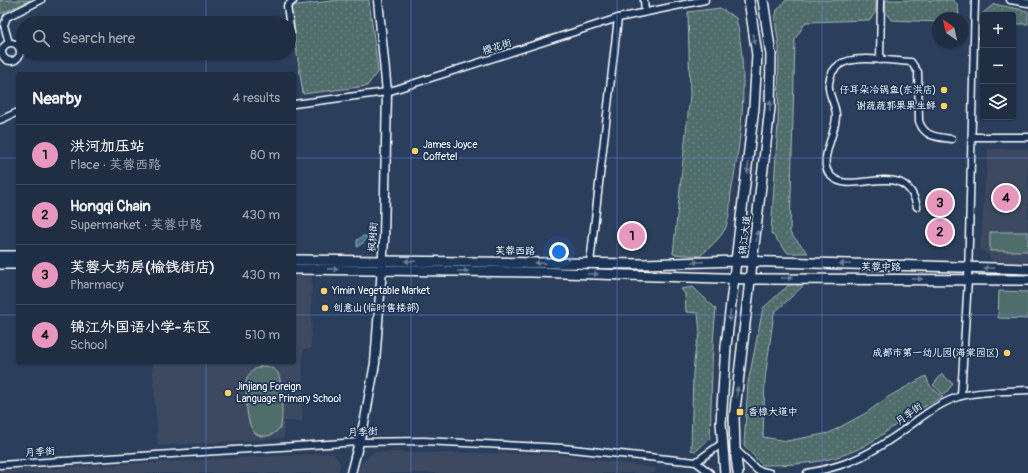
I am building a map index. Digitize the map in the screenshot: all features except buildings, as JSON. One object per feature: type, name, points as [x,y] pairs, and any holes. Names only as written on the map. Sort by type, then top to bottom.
[{"type":"main road","name":"锦江大道","points":[[725,473],[721,444],[721,423],[726,346],[737,261],[756,85],[757,55],[749,0]]},
{"type":"main road","name":"锦江大道","points":[[738,473],[734,418],[754,261],[770,108],[771,55],[763,0]]},
{"type":"main road","points":[[0,256],[16,256]]},
{"type":"main road","name":"芙蓉西路","points":[[296,260],[644,264],[737,261]]},
{"type":"main road","name":"芙蓉中路","points":[[737,261],[1028,269]]},
{"type":"main road","points":[[0,264],[16,264]]},
{"type":"main road","name":"芙蓉西路","points":[[296,269],[533,272],[734,278]]},
{"type":"main road","name":"芙蓉中路","points":[[734,278],[1028,280]]},
{"type":"street","points":[[9,43],[4,25],[7,17],[41,0]]},
{"type":"street","points":[[288,16],[287,6],[294,0]]},
{"type":"street","name":"枫树街","points":[[351,473],[359,442],[375,363],[380,270],[384,240],[387,92],[378,0]]},
{"type":"street","points":[[644,0],[645,12]]},
{"type":"street","name":"樱花街","points":[[296,104],[387,92],[618,18],[705,0]]},
{"type":"street","points":[[880,60],[881,0]]},
{"type":"street","points":[[961,396],[968,279],[975,0]]},
{"type":"street","points":[[1010,0],[1028,3]]},
{"type":"street","points":[[590,263],[618,18]]},
{"type":"street","points":[[9,43],[2,49],[3,58],[12,61],[16,59]]},
{"type":"street","points":[[9,43],[16,45]]},
{"type":"street","points":[[918,208],[916,198],[904,184],[895,180],[842,182],[831,176],[825,166],[836,115],[829,90],[830,77],[834,69],[848,60],[911,62],[915,67],[919,78],[920,126],[928,135],[952,139]]},
{"type":"street","points":[[0,120],[16,113]]},
{"type":"street","points":[[972,137],[1028,137]]},
{"type":"street","name":"月季街","points":[[807,473],[835,468],[861,458],[892,439],[926,413],[961,396],[1001,391],[1028,390]]},
{"type":"street","name":"月季街","points":[[0,465],[359,442],[424,441],[498,443],[563,448],[696,462]]},
{"type":"street","points":[[710,473],[696,462],[721,444]]},
{"type":"street","points":[[735,448],[757,470],[770,473]]},
{"type":"shaded area","points":[[988,149],[1028,149],[1028,262],[994,261],[980,248]]},
{"type":"shaded area","name":"Jinjiang Foreign Language Primary School","points":[[296,276],[312,277],[311,349],[303,349],[302,421],[284,421],[284,438],[158,446],[152,364],[296,364]]},
{"type":"shaded area","points":[[374,452],[556,454],[655,468],[656,473],[358,473],[362,462]]},
{"type":"shaded area","points":[[333,453],[341,464],[338,473],[0,473],[0,471]]},
{"type":"green space","points":[[0,0],[31,0],[0,14]]},
{"type":"green space","points":[[339,0],[369,0],[378,71],[367,86],[303,94],[296,47],[296,16],[291,16],[290,6]]},
{"type":"green space","points":[[786,0],[876,0],[876,11],[870,20],[806,22],[795,39],[790,233],[808,253],[788,253],[771,233],[778,123],[779,47],[775,19],[777,10]]},
{"type":"green space","points":[[885,0],[953,0],[958,5],[959,12],[932,12],[932,22],[891,20],[886,13]]},
{"type":"green space","points":[[994,4],[1028,11],[1028,24],[1016,24],[1016,12],[984,12]]},
{"type":"green space","points":[[720,8],[736,18],[740,40],[743,83],[741,127],[729,216],[723,233],[700,256],[673,254],[690,95],[688,12]]},
{"type":"green space","points":[[990,232],[1028,232],[1028,251],[990,251]]},
{"type":"green space","points":[[790,284],[805,284],[774,313],[765,379],[763,437],[787,441],[829,433],[866,413],[888,397],[926,376],[930,386],[943,397],[911,414],[866,445],[841,456],[816,462],[762,465],[744,445],[748,383],[763,308]]},
{"type":"green space","points":[[693,287],[716,309],[712,357],[710,438],[696,451],[691,450],[693,372],[696,345],[700,334],[698,313],[686,312],[685,294],[681,289]]},
{"type":"green space","points":[[999,291],[1028,292],[1028,319],[998,318]]},
{"type":"green space","points":[[265,366],[272,368],[278,373],[282,399],[281,425],[276,432],[267,436],[259,435],[254,432],[250,425],[246,398],[246,383],[248,376],[255,369]]},
{"type":"green space","points":[[942,374],[953,384],[944,395],[933,385]]},
{"type":"water","points":[[363,236],[367,236],[368,239],[357,247],[357,240]]},
{"type":"place","name":"仔耳朵冷锅鱼(东洪店)","points":[[944,90]]},
{"type":"place","name":"谢蔬蔬郭果果生鲜","points":[[944,106]]},
{"type":"place","name":"James Joyce Coffetel","points":[[415,151]]},
{"type":"place","name":"锦江外国语小学-东区","points":[[1006,198]]},
{"type":"place","name":"芙蓉大药房(榆钱街店)","points":[[940,203]]},
{"type":"place","name":"Hongqi Chain","points":[[940,232]]},
{"type":"place","name":"洪河加压站","points":[[632,236]]},
{"type":"place","name":"Yimin Vegetable Market","points":[[324,291]]},
{"type":"place","name":"创意山(临时售楼部)","points":[[325,308]]},
{"type":"place","name":"成都市第一幼儿园(海棠园区)","points":[[1007,353]]},
{"type":"place","name":"Jinjiang Foreign Language Primary School","points":[[228,393]]},
{"type":"place","name":"香樟大道中","points":[[740,412]]}]
